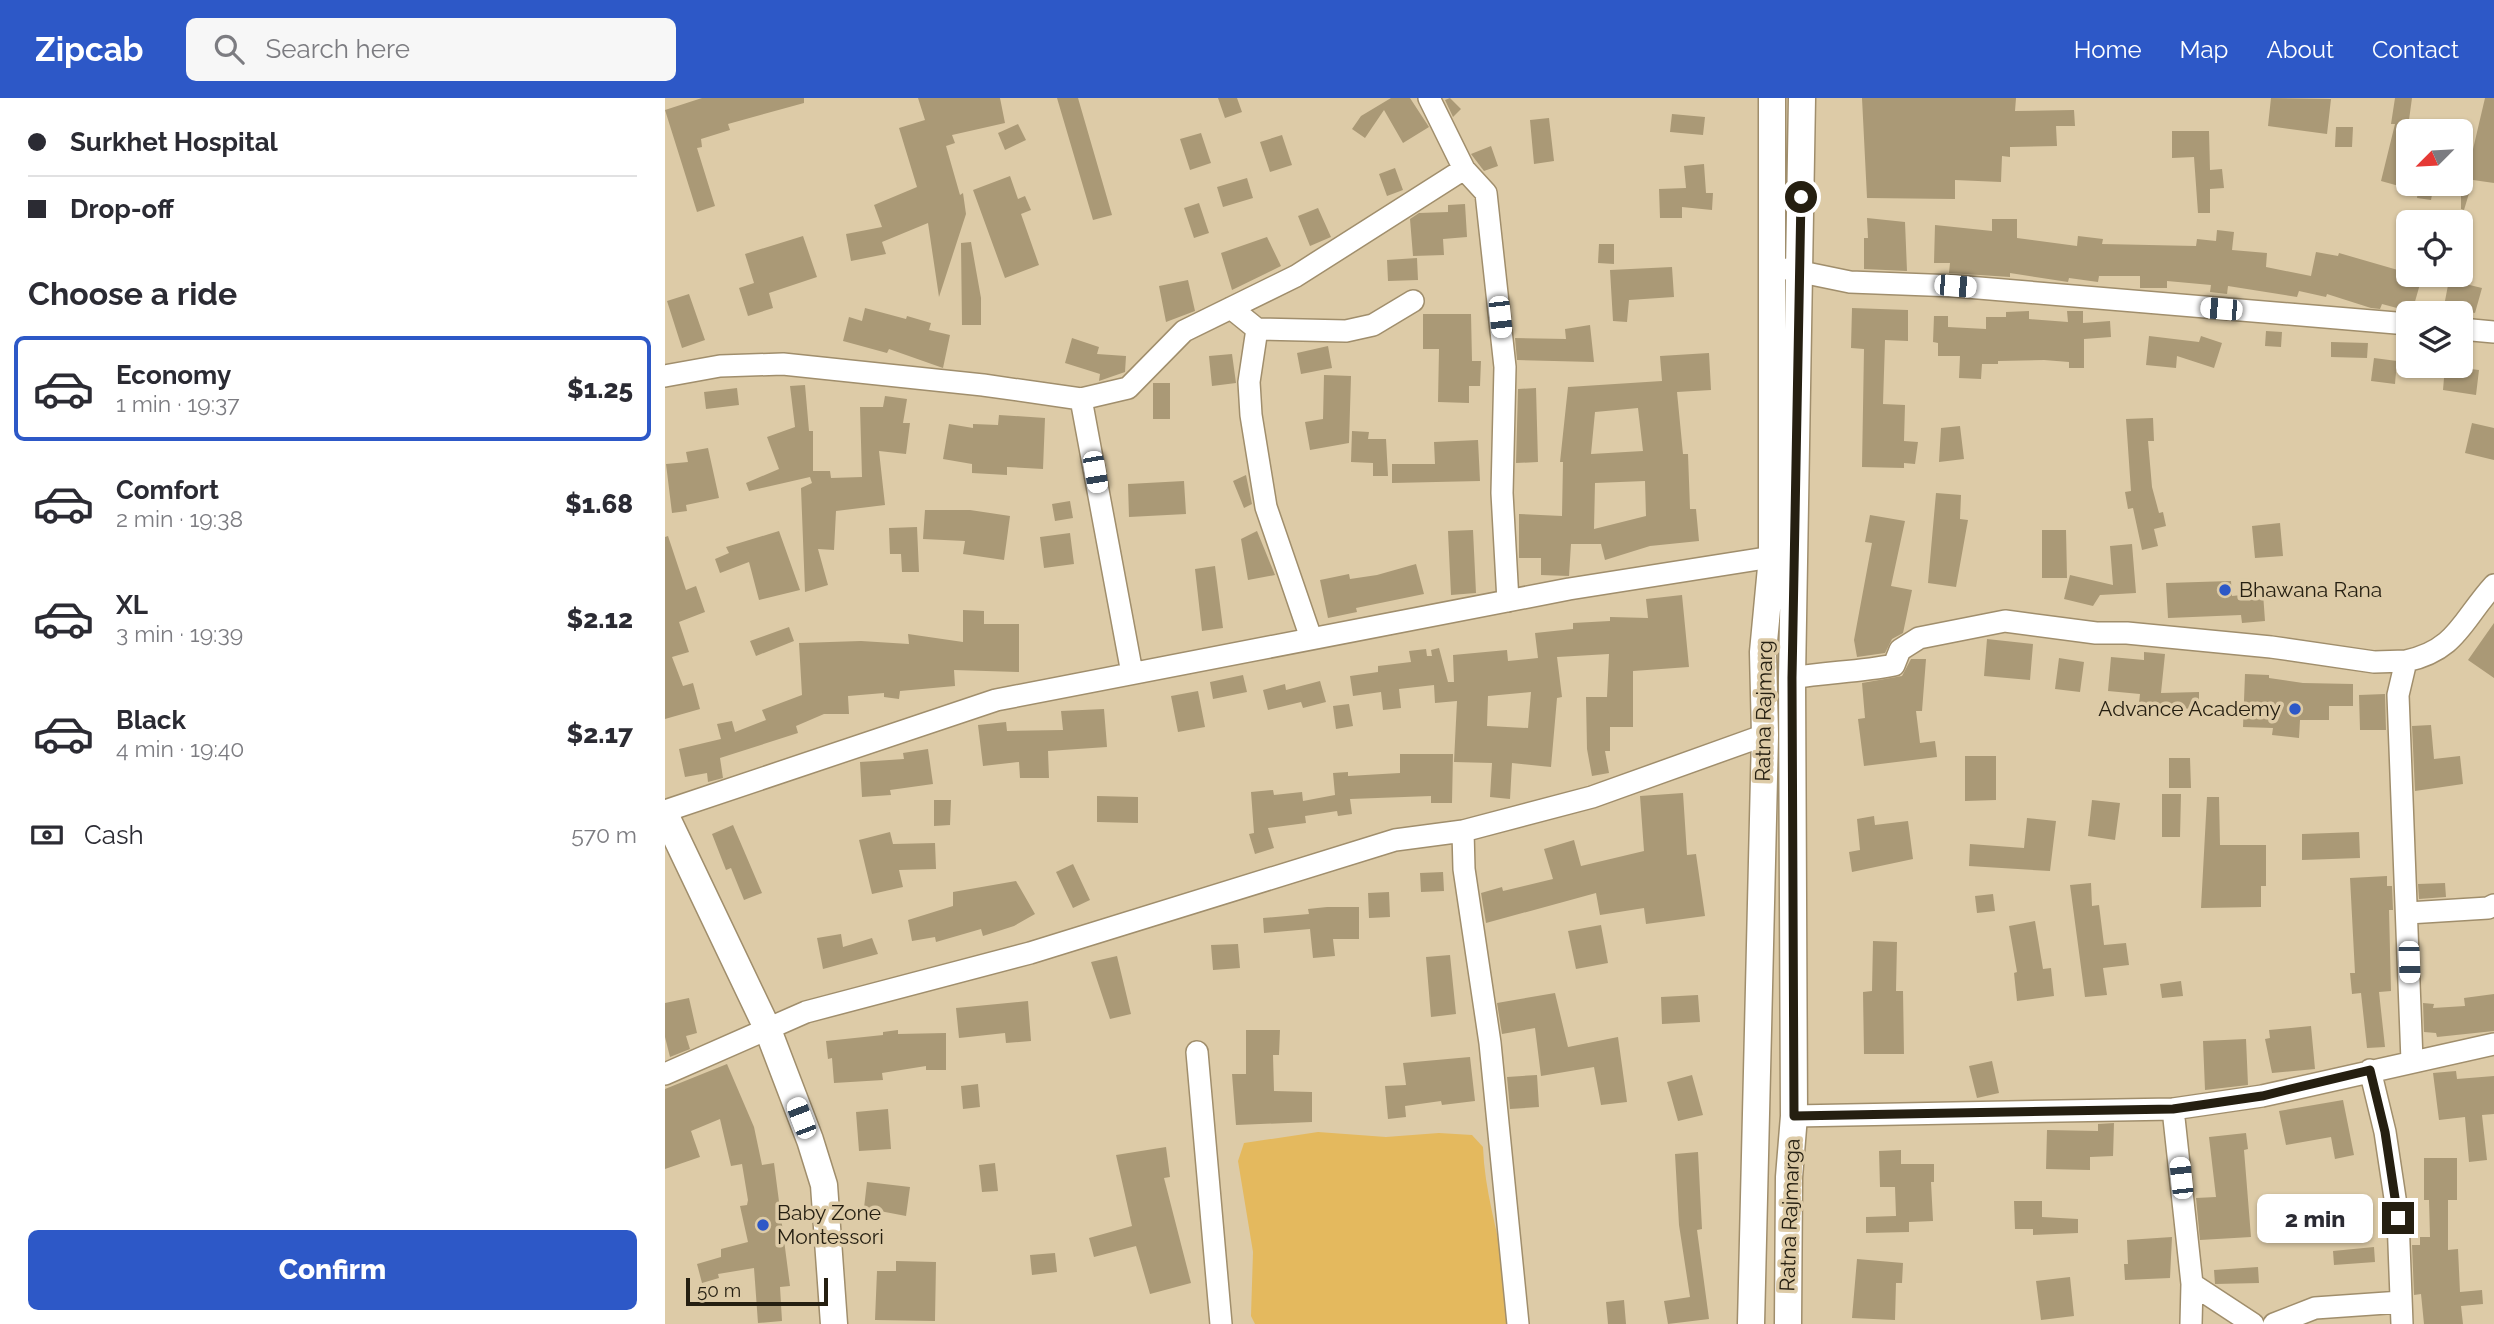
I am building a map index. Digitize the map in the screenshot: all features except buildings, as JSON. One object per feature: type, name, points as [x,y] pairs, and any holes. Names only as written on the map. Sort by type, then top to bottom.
[{"type":"main road","name":"Ratna Rajmarg","points":[[1751,1324],[1765,735],[1763,652],[1772,557],[1772,98]]},
{"type":"main road","name":"Ratna Rajmarga","points":[[1788,1324],[1789,1177],[1794,1116],[1792,678],[1802,98]]},
{"type":"main road","points":[[1763,652],[1793,650]]},
{"type":"main road","points":[[665,813],[768,1030],[824,1185],[834,1324]]},
{"type":"street","points":[[1429,98],[1464,169],[1486,192],[1505,367],[1502,493],[1508,601]]},
{"type":"street","points":[[665,376],[720,366],[783,365],[983,385],[1081,399],[1128,387],[1184,331],[1296,276],[1464,169]]},
{"type":"street","points":[[1771,266],[1850,282],[1955,286],[2396,323]]},
{"type":"street","points":[[1231,308],[1257,329],[1346,331],[1373,325],[1413,301]]},
{"type":"street","points":[[1257,329],[1249,382],[1251,415],[1266,507],[1311,639]]},
{"type":"street","points":[[2473,330],[2494,332]]},
{"type":"street","points":[[1081,399],[1132,673]]},
{"type":"street","points":[[665,813],[996,700],[1508,601],[1772,557]]},
{"type":"street","points":[[1792,678],[1828,672],[1852,674],[1894,665],[1900,650],[1919,638],[2005,621],[2096,633],[2127,633],[2271,647],[2374,662],[2406,661],[2430,656],[2453,638],[2494,585]]},
{"type":"street","points":[[2406,661],[2398,695],[2408,913],[2411,1061]]},
{"type":"street","points":[[665,1074],[806,1012],[1030,953],[1395,840],[1463,831],[1592,797],[1765,735]]},
{"type":"street","points":[[1463,831],[1464,869],[1490,1043],[1518,1324]]},
{"type":"street","points":[[2408,913],[2488,908],[2494,905]]},
{"type":"street","points":[[1794,1116],[2173,1109],[2262,1096],[2494,1044]]},
{"type":"street","points":[[1197,1052],[1221,1324]]},
{"type":"street","points":[[2370,1070],[2385,1132],[2398,1218],[2402,1324]]},
{"type":"street","points":[[2173,1109],[2192,1284],[2191,1324]]},
{"type":"street","points":[[2192,1284],[2253,1324]]},
{"type":"street","points":[[2274,1324],[2315,1308],[2401,1302]]},
{"type":"shaded area","points":[[1318,1132],[1386,1137],[1439,1133],[1472,1135],[1483,1147],[1488,1192],[1506,1280],[1509,1324],[1255,1324],[1251,1316],[1253,1252],[1238,1161],[1244,1143]]},
{"type":"place","name":"Bhawana Rana","points":[[2225,590]]},
{"type":"place","name":"Advance Academy","points":[[2295,709]]},
{"type":"place","name":"Baby Zone Montessori","points":[[763,1225]]},
{"type":"route","points":[[1801,197],[1792,678],[1794,1116],[1841,1113],[1961,1114],[2173,1109],[2262,1096],[2370,1070],[2385,1132],[2398,1218]]}]
